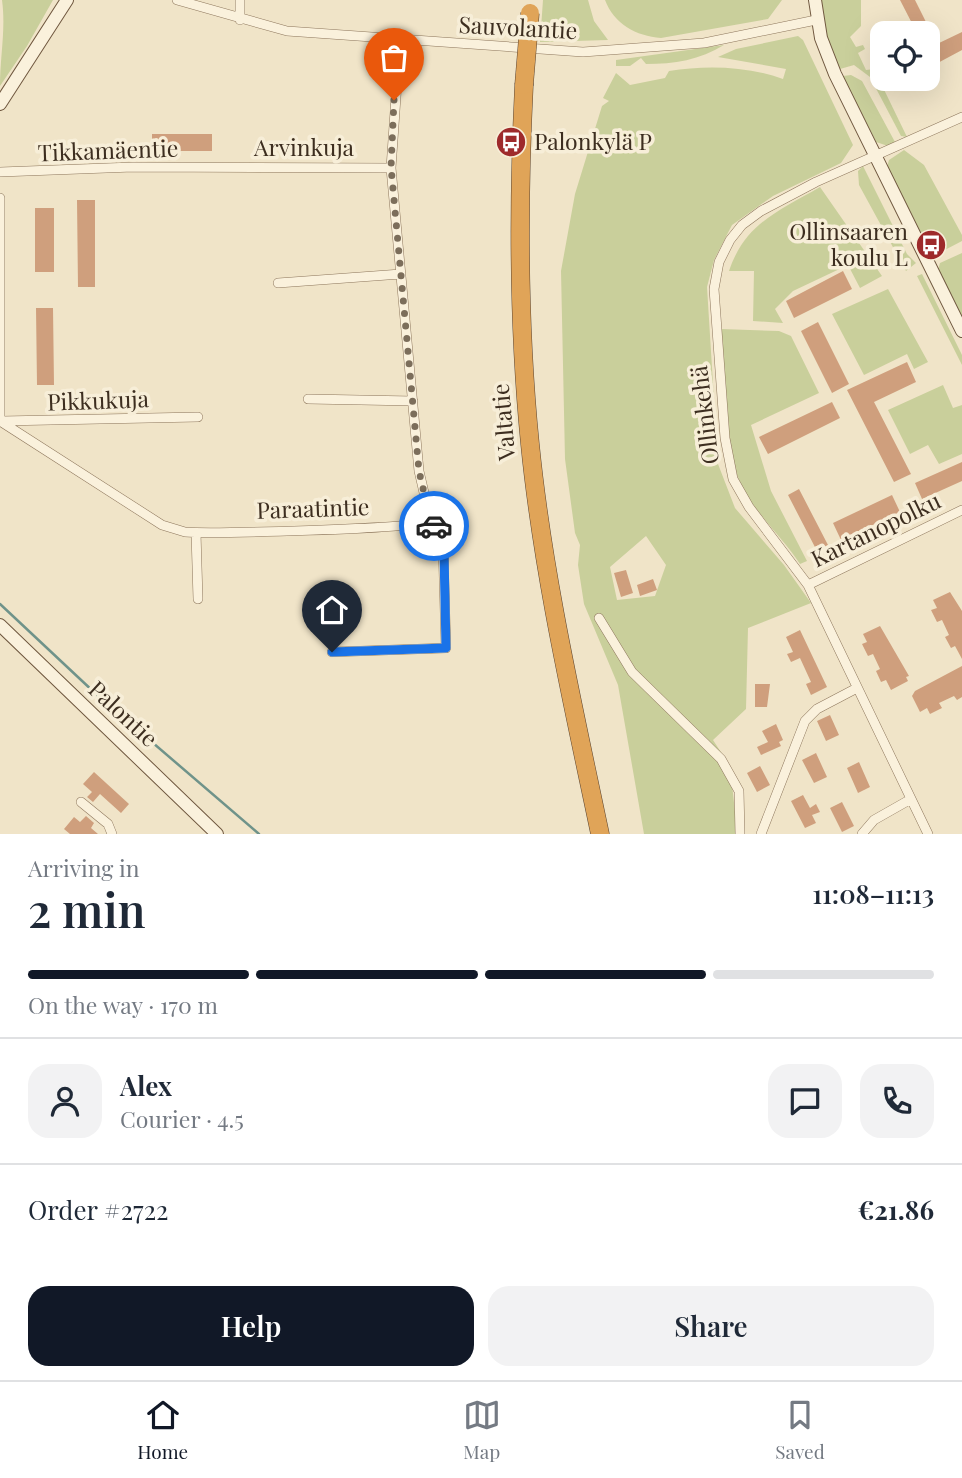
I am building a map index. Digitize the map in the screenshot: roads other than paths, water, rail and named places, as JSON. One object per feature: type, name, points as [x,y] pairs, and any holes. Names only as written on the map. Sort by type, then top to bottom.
[{"type":"highway","name":"Valtatie","points":[[531,6],[520,164],[520,296],[530,445],[554,607],[600,834]]},
{"type":"street","points":[[0,104],[67,0]]},
{"type":"street","name":"Sauvolantie","points":[[177,0],[240,20],[288,31],[540,50],[612,51],[704,43],[816,20]]},
{"type":"street","points":[[240,0],[240,20]]},
{"type":"street","points":[[815,0],[816,20],[831,65],[962,331]]},
{"type":"street","points":[[332,652],[446,648],[443,544],[439,532],[426,519],[428,510],[419,471],[391,167],[400,40]]},
{"type":"street","name":"Ollinkehä","points":[[928,834],[808,584],[749,507],[733,479],[725,438],[715,324],[715,278],[730,240],[750,219],[816,182],[962,117]]},
{"type":"street","name":"Arvinkuja","points":[[217,167],[391,167]]},
{"type":"street","name":"Tikkamäentie","points":[[0,172],[217,167]]},
{"type":"street","points":[[0,198],[0,422]]},
{"type":"street","points":[[278,282],[401,274]]},
{"type":"street","points":[[308,399],[413,401]]},
{"type":"street","name":"Pikkukuja","points":[[0,422],[198,417]]},
{"type":"street","name":"Paraatintie","points":[[0,422],[162,525],[196,533],[408,527],[418,525],[426,519]]},
{"type":"street","name":"Kartanopolku","points":[[808,584],[962,510]]},
{"type":"street","points":[[196,533],[198,599]]},
{"type":"street","points":[[599,618],[632,672],[721,759],[739,791],[740,834]]},
{"type":"street","name":"Palontie","points":[[0,625],[217,834]]},
{"type":"street","points":[[761,834],[805,721],[817,709],[857,688]]},
{"type":"street","points":[[862,834],[874,820],[911,799]]},
{"type":"street","points":[[81,802],[108,824],[111,834]]},
{"type":"waterway","points":[[0,604],[96,694],[259,834]]},
{"type":"place","name":"Palonkylä P","points":[[511,142]]},
{"type":"place","name":"Ollinsaaren koulu L","points":[[931,245]]}]
